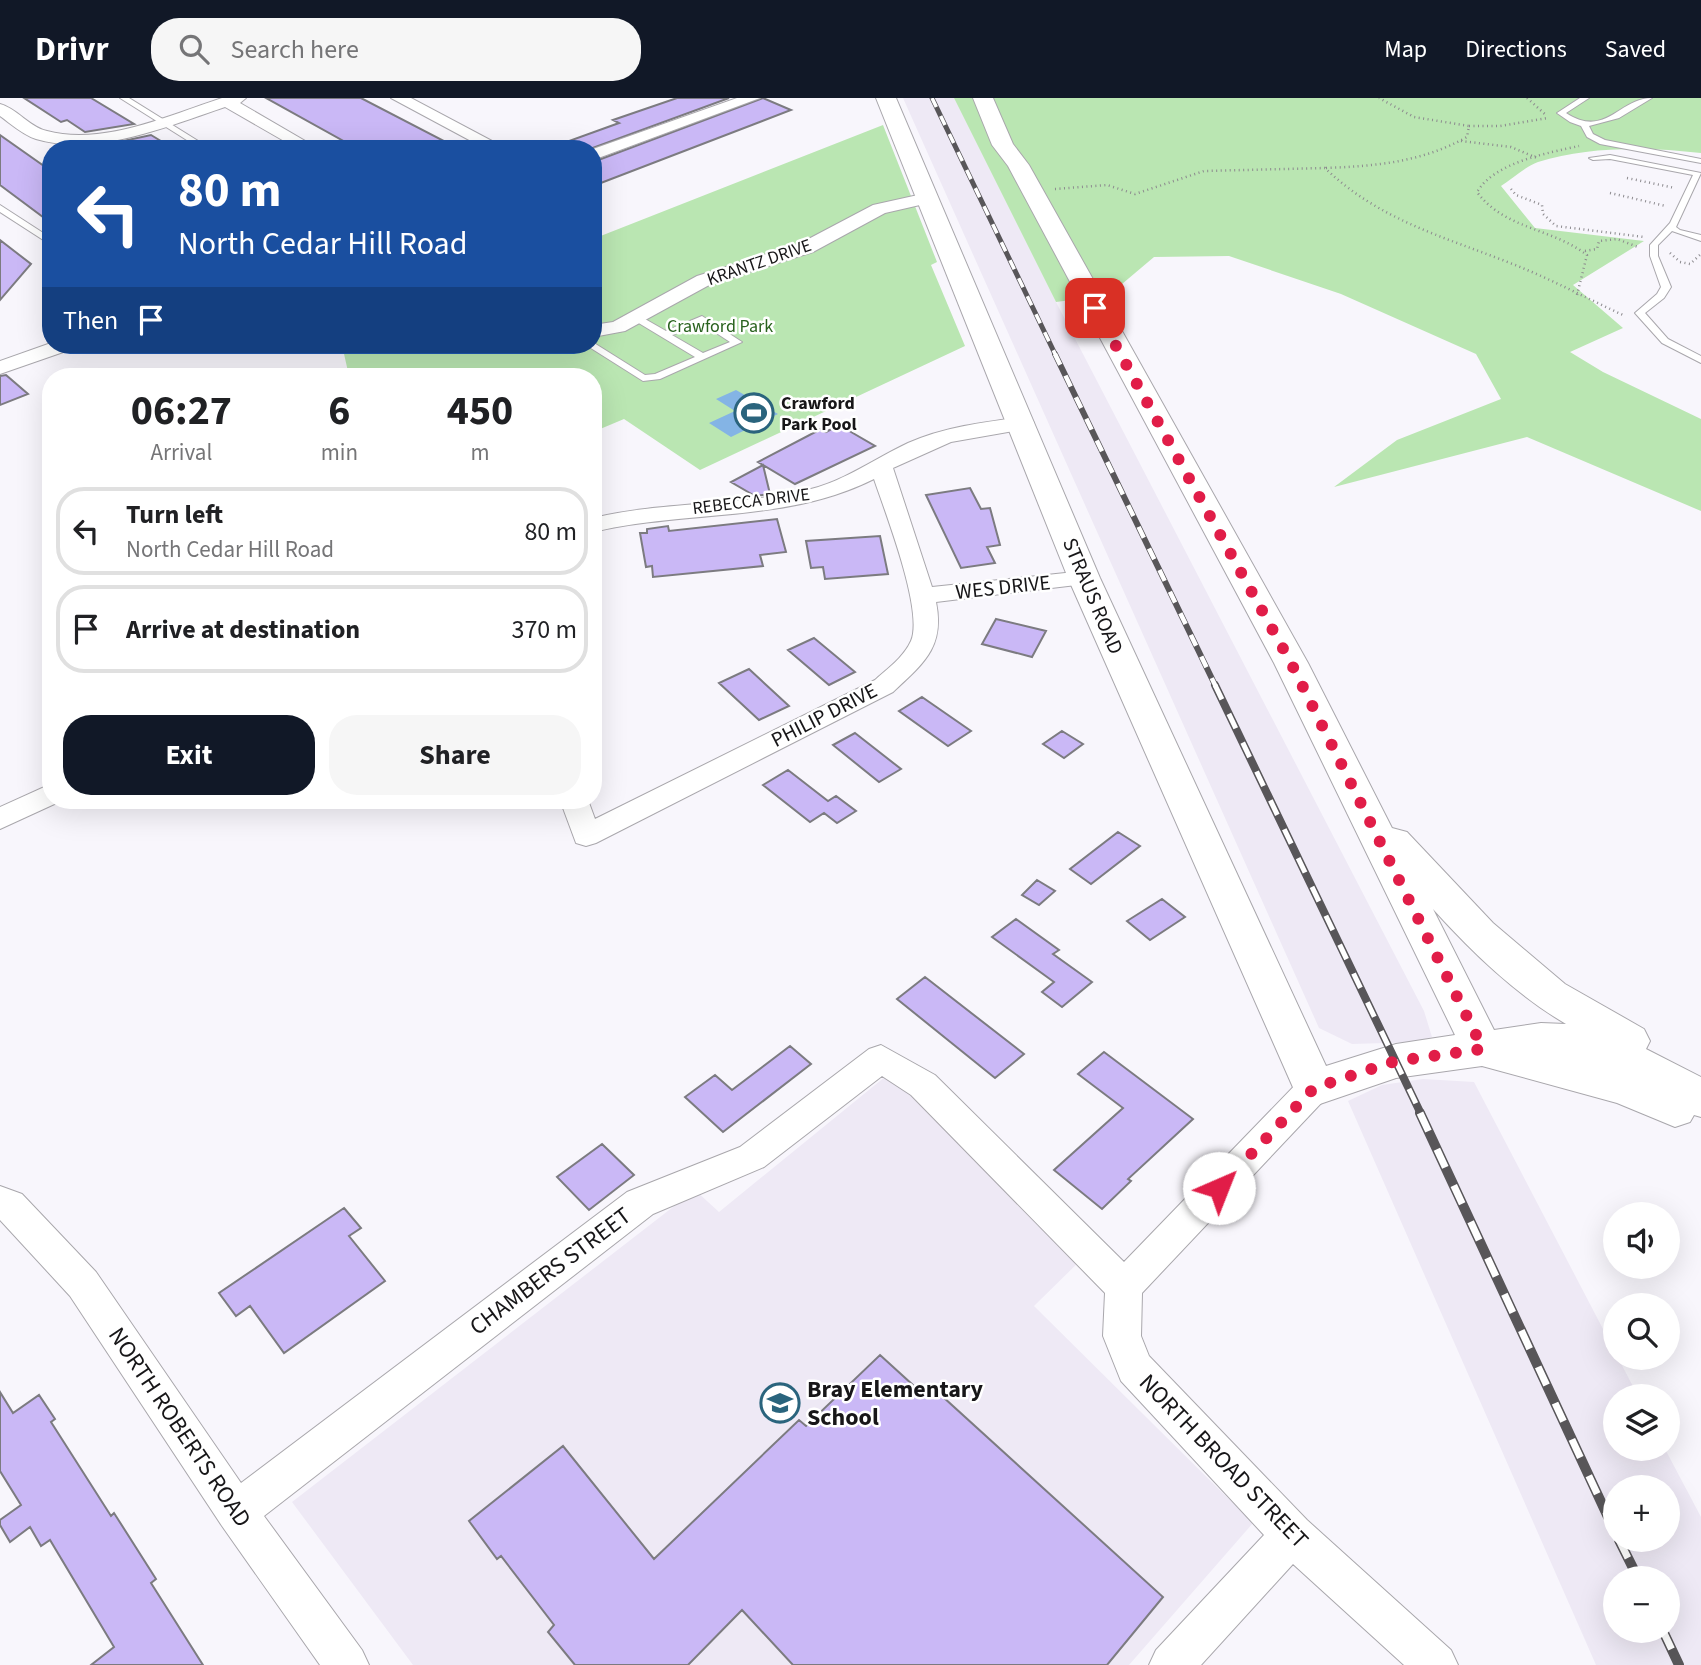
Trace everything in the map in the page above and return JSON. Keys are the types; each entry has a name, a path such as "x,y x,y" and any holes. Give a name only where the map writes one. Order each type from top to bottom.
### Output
{"street":[{"path":"399,98 481,140"},
{"path":"602,152 752,98"},
{"name":"STRAUS ROAD","path":"886,98 1023,423 1084,578 1314,1088"},
{"path":"983,98 1003,145 1018,165 1291,663 1483,1049 1626,1088 1701,1120"},
{"path":"91,140 233,100 297,140"},
{"path":"0,109 38,134 60,140"},
{"name":"KRANTZ DRIVE","path":"602,330 609,330 704,280 806,248 879,209 927,198"},
{"path":"0,368 42,353"},
{"name":"REBECCA DRIVE","path":"602,523 626,516 811,496 854,482 920,446 958,433 1023,423"},
{"name":"PHILIP DRIVE","path":"577,809 586,836 884,686 912,660 927,631 922,596 881,466"},
{"name":"WES DRIVE","path":"922,596 1084,578"},
{"path":"0,819 42,798"},
{"path":"1360,803 1479,934 1550,995 1701,1083"},
{"path":"1124,1287 1314,1088 1396,1061 1541,1040 1584,1042 1659,1073 1701,1099"},
{"name":"CHAMBERS STREET","path":"236,1512 640,1202 751,1157 881,1058 923,1085 1124,1287"},
{"name":"NORTH ROBERTS ROAD","path":"0,1201 9,1205 83,1284 236,1512 346,1665"},
{"name":"NORTH BROAD STREET","path":"1124,1287 1122,1336 1135,1368 1292,1535 1436,1665"},
{"path":"1171,1665 1292,1535"}],"lane":[{"path":"124,98 192,140"},
{"path":"1585,98 1561,113 1569,120 1584,124 1602,124 1648,98"},
{"path":"1584,124 1590,135 1603,142 1701,161"},
{"path":"1593,158 1611,157 1700,173 1671,226 1654,245 1654,256 1666,287 1661,296 1640,313 1665,341 1701,360"},
{"path":"0,208 42,236"},
{"path":"1671,226 1677,232 1701,238"},
{"path":"635,317 703,357"},
{"path":"602,352 642,379 657,377 737,342 702,319 665,335"}],"path":[{"path":"1379,98 1414,117 1469,126 1500,126 1551,117 1542,114 1527,98"},
{"path":"1052,189 1107,185 1135,194 1204,171 1325,168 1418,161 1467,137 1469,126"},
{"path":"1461,141 1511,147 1537,158"},
{"path":"1577,295 1577,286 1589,265 1587,255 1566,240 1499,215 1488,207 1477,192 1484,180 1537,158 1603,142"},
{"path":"1325,168 1351,193 1395,218 1513,264 1628,316"},
{"path":"1628,178 1690,191"},
{"path":"1511,189 1516,195 1542,205 1543,214 1556,226 1659,237"},
{"path":"1610,193 1681,209"}],"shaded area":[{"path":"903,98 954,98 1056,302 1424,1011 1432,1037 1418,1042 1352,1044 1319,1028"},
{"name":"Bray Elementary School","path":"891,1072 1087,1254 1034,1306 1253,1523 1129,1665 413,1665 292,1502 695,1190 719,1212"},
{"path":"1423,1079 1474,1082 1603,1329 1603,1370 1624,1370 1632,1384 1603,1384 1603,1461 1671,1461 1679,1475 1603,1475 1603,1552 1680,1552 1680,1477 1701,1517 1701,1665 1596,1665 1348,1101 1382,1085"}],"green space":[{"path":"954,98 1701,98 1701,153 1640,149 1578,153 1538,162 1501,186 1535,228 1644,241 1573,285 1623,328 1570,352 1603,372 1701,419 1701,511 1527,437 1334,487 1397,440 1501,399 1476,354 1341,294 1229,256 1154,257 1109,295 1056,302"},
{"name":"Crawford Park","path":"883,125 937,262 931,265 965,346 700,470 624,419 602,428 602,368 347,368 344,354 602,354 602,235"}],"water":[{"name":"Crawford Park Pool","path":"736,390 778,414 731,437 709,423 735,411 716,399"}],"building":[{"path":"24,98 91,98 134,124 85,132 67,120 61,122"},
{"path":"266,98 361,98 442,140 342,140"},
{"path":"677,98 729,98 602,145 602,140 572,140 619,123 613,120"},
{"path":"763,98 791,110 602,183 602,159"},
{"path":"0,135 42,165 42,216 0,185"},
{"path":"151,135 159,140 128,140"},
{"path":"0,240 31,264 0,300"},
{"path":"6,375 28,394 0,405 0,376"},
{"path":"839,425 875,446 795,484 758,462 821,429 826,432"},
{"path":"763,465 770,494 755,496 731,482"},
{"path":"970,488 981,509 990,508 1000,545 987,547 995,563 961,568 926,495"},
{"path":"777,519 786,552 760,555 763,566 653,577 652,566 646,567 640,533 647,533 647,529 668,526 669,531"},
{"path":"880,536 888,574 825,579 823,567 811,568 806,541"},
{"path":"996,619 1046,631 1032,657 982,644"},
{"path":"814,638 855,672 829,685 788,650"},
{"path":"749,669 789,706 759,720 719,683"},
{"path":"922,697 971,731 948,746 899,711"},
{"path":"1062,731 1083,744 1064,758 1043,744"},
{"path":"855,733 901,769 879,782 833,745"},
{"path":"788,770 828,801 836,796 856,811 837,823 824,813 810,822 763,785"},
{"path":"1118,832 1140,846 1091,884 1070,869"},
{"path":"1037,880 1055,891 1039,905 1022,895"},
{"path":"1162,899 1185,917 1150,940 1127,921"},
{"path":"1016,919 1059,950 1053,954 1092,982 1062,1007 1042,992 1054,982 992,937"},
{"path":"925,977 1024,1054 995,1078 897,999"},
{"path":"790,1046 811,1064 723,1132 685,1097 715,1075 732,1090"},
{"path":"1104,1052 1193,1119 1128,1179 1131,1181 1102,1209 1054,1170 1123,1108 1078,1074"},
{"path":"602,1144 634,1175 589,1210 557,1177"},
{"path":"344,1208 361,1228 349,1236 385,1281 284,1353 250,1306 236,1316 219,1293"},
{"path":"880,1355 924,1395 932,1387 1163,1597 1107,1665 793,1665 742,1610 688,1665 575,1665 548,1632 554,1625 501,1556 497,1559 469,1521 563,1446 654,1559 799,1420 806,1426"},
{"path":"0,1392 13,1413 39,1395 55,1419 51,1422 111,1516 114,1513 156,1579 151,1583 203,1665 91,1665 114,1647 50,1540 41,1546 30,1527 10,1542 0,1525 0,1520 21,1505 0,1471"}],"railway":[{"path":"932,98 1056,356"},
{"path":"1055,354 1216,687"},
{"path":"1215,685 1421,1114"},
{"path":"1420,1113 1603,1506"},
{"path":"1625,1552 1632,1566"},
{"path":"1669,1643 1679,1665"}],"place":[{"name":"Crawford Park Pool","path":"754,413"},
{"name":"Bray Elementary School","path":"780,1403"}],"route":[{"path":"1095,308 1291,663 1483,1049 1396,1061 1314,1088 1219,1188"}]}
